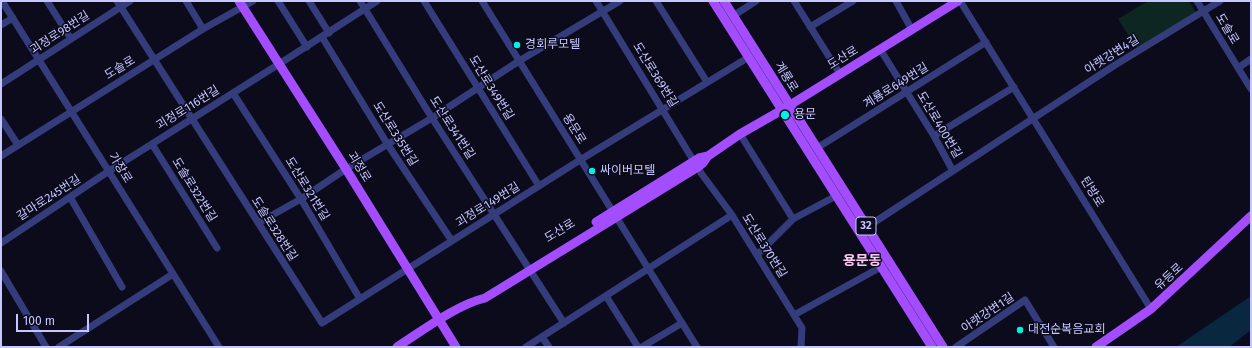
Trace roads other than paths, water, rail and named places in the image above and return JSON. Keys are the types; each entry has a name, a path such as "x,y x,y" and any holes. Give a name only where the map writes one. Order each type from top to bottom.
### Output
{"main road":[{"name":"계룡로","path":"713,1 749,57 817,148 943,347"},
{"name":"계룡로","path":"724,1 836,196 932,347"},
{"name":"도산로","path":"397,347 474,301 485,298 528,268 696,164 703,163 708,156 740,134 959,1"},
{"name":"괴정로","path":"241,4 456,347"},
{"name":"유등로","path":"1096,347 1152,309 1251,216"}],"street":[{"path":"46,1 71,39"},
{"name":"괴정로98번길","path":"1,84 71,39 119,4 130,1"},
{"path":"186,1 203,29"},
{"name":"도솔로","path":"1,156 241,4 253,1"},
{"path":"278,1 306,46"},
{"path":"309,1 329,32"},
{"name":"도산로341번길","path":"360,1 432,118 528,268"},
{"name":"괴정로116번길","path":"109,171 377,1"},
{"name":"도산로349번길","path":"424,1 539,186"},
{"name":"용문로","path":"482,1 697,347"},
{"name":"도산로369번길","path":"596,1 696,164"},
{"path":"258,223 301,199 432,118 519,61 620,1"},
{"path":"656,1 708,82"},
{"path":"733,16 756,1"},
{"path":"794,1 840,74"},
{"path":"810,27 853,1"},
{"path":"896,1 912,30"},
{"name":"탄방로","path":"959,1 1152,309"},
{"name":"도솔로","path":"1197,1 1251,89"},
{"name":"아랫강변4길","path":"1034,119 1116,65 1220,1"},
{"name":"가장로","path":"4,2 219,347"},
{"name":"도솔로328번길","path":"119,4 322,323 408,269"},
{"path":"1,25 13,18"},
{"name":"도산로335번길","path":"322,37 388,145 452,241"},
{"name":"계룡로649번길","path":"817,148 986,42"},
{"name":"도산로400번길","path":"880,49 934,136 953,171"},
{"name":"괴정로149번길","path":"408,269 580,160 749,57"},
{"path":"1238,68 1251,59"},
{"path":"934,136 1014,87"},
{"name":"도산로321번길","path":"233,93 301,199 360,299"},
{"path":"1,119 18,145"},
{"path":"867,227 1034,119"},
{"path":"740,134 793,219"},
{"name":"도솔로322번길","path":"152,144 217,248"},
{"name":"도산로370번길","path":"696,164 732,215 802,328 801,347"},
{"name":"갈마로245번길","path":"1,243 109,171"},
{"path":"757,256 793,219 836,196"},
{"path":"70,197 122,286"},
{"path":"526,347 732,215"},
{"path":"794,315 881,267"},
{"path":"528,268 564,323"},
{"path":"1,271 45,344"},
{"path":"59,347 173,274"},
{"path":"606,296 638,347"},
{"name":"아랫강변1길","path":"956,347 1025,300 1054,347"},
{"path":"642,347 682,323"},
{"path":"542,337 549,347"}],"water":[{"path":"1251,296 1251,330 1229,347 1176,347"}],"place":[{"name":"경회루모텔","path":"517,45"},
{"name":"용문","path":"785,115"},
{"name":"싸이버모텔","path":"592,171"},
{"name":"대전순복음교회","path":"1020,330"}],"district":[{"name":"용문동","path":"862,261"}]}
